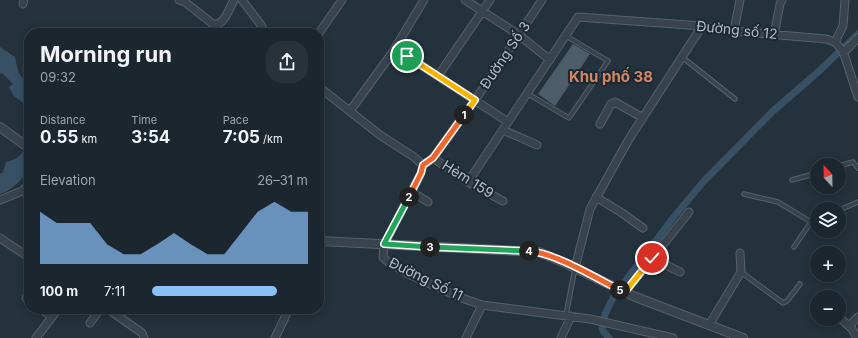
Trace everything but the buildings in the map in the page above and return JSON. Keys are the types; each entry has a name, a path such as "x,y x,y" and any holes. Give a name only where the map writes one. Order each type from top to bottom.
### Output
{"street":[{"path":"179,0 185,2 216,25 223,19 234,0"},
{"path":"242,0 262,28"},
{"path":"322,28 342,0"},
{"path":"350,111 392,53 424,0"},
{"path":"465,0 519,35 550,60"},
{"path":"438,76 490,0"},
{"name":"Đường Số 3","path":"423,165 433,158 475,100 542,0"},
{"path":"734,31 740,0"},
{"path":"774,34 782,0"},
{"path":"845,0 843,26 835,42 843,52 858,97"},
{"name":"Đường số 12","path":"566,36 578,17 702,26 734,31 826,39 835,42"},
{"path":"575,268 590,209 596,197 629,139 702,26"},
{"path":"468,182 566,36"},
{"path":"843,52 858,38"},
{"path":"407,56 508,122"},
{"path":"324,91 380,135 414,157 423,165"},
{"path":"600,124 611,104 615,102 643,118"},
{"path":"0,127 24,145"},
{"path":"503,130 537,145"},
{"name":"Hẻm 159","path":"433,158 468,182 503,201"},
{"name":"Đường Số 11","path":"423,165 412,192 384,244 383,257 387,262 408,274 459,297 482,304 594,320 673,338"},
{"path":"0,200 24,189"},
{"path":"412,192 428,202"},
{"path":"596,197 643,228"},
{"path":"625,292 689,212"},
{"path":"0,238 24,254"},
{"path":"324,243 384,244 539,252 625,292 743,338"},
{"path":"709,325 741,272 740,253"},
{"path":"652,258 680,272"},
{"path":"466,338 482,304"},
{"path":"48,314 52,317"},
{"path":"36,338 54,314"},
{"path":"90,323 96,314"},
{"path":"115,314 142,333 144,338"},
{"path":"275,338 287,314"},
{"path":"561,338 568,316"},
{"path":"849,326 858,317"},
{"path":"846,323 858,338"}],"lane":[{"path":"527,93 569,118 608,62 566,36"},
{"path":"682,57 735,99"},
{"path":"846,164 853,162 858,168"},
{"path":"792,180 810,175"},
{"path":"744,194 778,202 810,221"},
{"path":"846,207 858,202"},
{"path":"794,247 810,223"},
{"path":"568,316 575,268"},
{"path":"741,272 783,303 787,301 800,284"}],"water":[{"path":"0,47 15,57 20,74 24,79 24,103 14,96 9,87 13,84 2,73 0,74"},
{"path":"24,148 24,176 13,187 0,194 0,174 3,172 6,162 15,159"}],"waterway":[{"path":"609,338 602,328 605,314 614,296 673,218 704,181 773,111 818,72 858,34"}],"district":[{"name":"Khu phố 38","path":"611,77"}],"route":[{"path":"407,56 475,100 433,158 423,165 421,173 384,244 539,252 625,292 652,258"}]}
